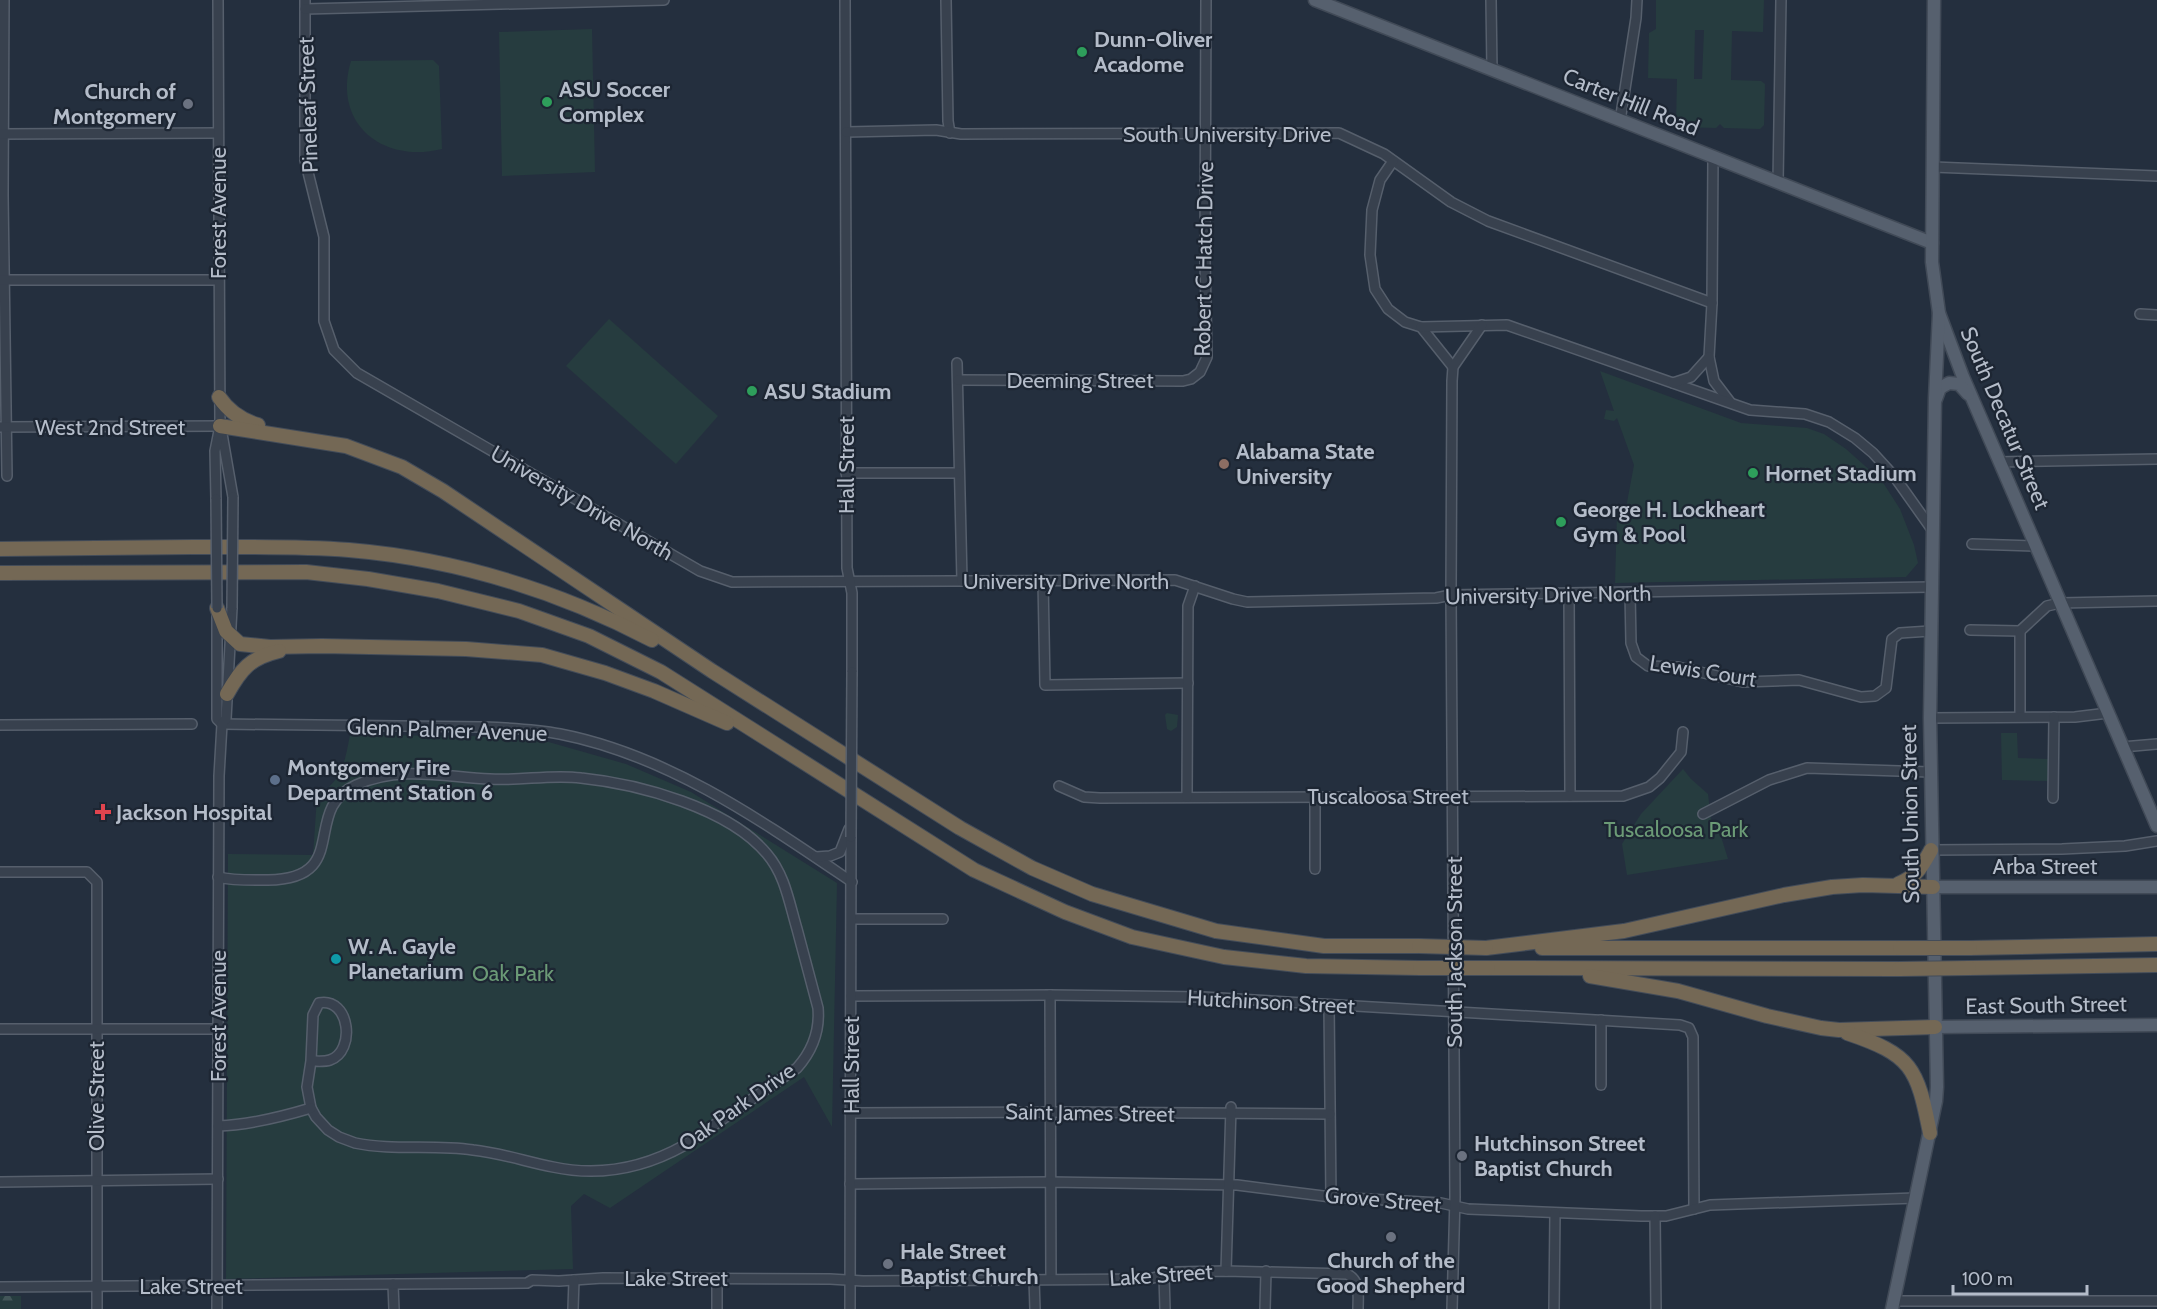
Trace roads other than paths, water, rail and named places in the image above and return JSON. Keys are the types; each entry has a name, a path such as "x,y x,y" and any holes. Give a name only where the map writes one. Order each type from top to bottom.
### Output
{"highway":[{"path":"219,397 233,413 246,421 288,436"},
{"path":"220,426 346,446 402,467 443,491 712,671 960,828 1032,868 1092,894 1216,931 1324,946 1970,948 2156,944"},
{"path":"0,549 283,546 350,550 410,558 477,572 543,591 618,623 712,671"},
{"path":"0,573 306,572 368,579 438,591 519,611 589,636 661,672 790,756 974,870 1065,912 1132,937 1224,957 1306,966 1420,968 1899,969 2156,965"},
{"path":"217,608 226,631 231,637 240,644 250,646 466,650 542,655 605,673 654,691 719,719 790,756"},
{"path":"227,694 246,665 272,652 295,647"},
{"path":"1893,886 1910,879 1919,871 1931,850"},
{"path":"1486,948 1624,931 1808,891 1853,886 1932,887"},
{"path":"1537,969 1678,991 1767,1016 1839,1030 1881,1044 1904,1061 1912,1072 1919,1086 1930,1133"},
{"path":"1839,1030 1935,1027"}],"main road":[{"name":"Carter Hill Road","path":"1315,0 1932,243"},
{"name":"South Decatur Street","path":"1934,0 1932,243 1939,313 1999,462 2157,826"},
{"name":"South Union Street","path":"1893,1305 1930,1133 1937,1087 1931,850 1930,631 1939,313"},
{"path":"1935,402 1940,388 1949,383 1959,384 1973,399"},
{"name":"Arba Street","path":"1932,887 2157,886"},
{"name":"East South Street","path":"1935,1027 2157,1025"}],"street":[{"path":"4,0 1,134 3,427 7,476"},
{"name":"Forest Avenue","path":"218,0 220,426 215,451 217,719 222,724"},
{"path":"305,5 664,0"},
{"name":"Hall Street","path":"845,0 847,568 852,593 850,1309"},
{"path":"946,0 950,133"},
{"name":"Robert C Hatch Drive","path":"1200,372 1207,357 1206,0"},
{"path":"1491,0 1492,70"},
{"path":"1620,121 1636,18 1636,0"},
{"path":"1778,182 1781,0"},
{"name":"Pineleaf Street","path":"305,5 305,160 324,237 324,321 334,350"},
{"name":"South University Drive","path":"846,132 936,130 961,134 1339,133 1376,149 1451,202 1488,221 1712,303"},
{"path":"1,134 218,133"},
{"path":"1713,158 1712,303 1709,357 1714,381 1732,404"},
{"path":"1393,161 1380,180 1371,210 1370,255 1372,280 1377,294 1388,309 1405,322 1421,327 1507,325 1732,404 1761,412 1805,414 1837,426 1866,446 1894,476 1934,532"},
{"path":"1933,167 2157,176"},
{"path":"2,280 218,280"},
{"path":"2140,314 2157,315"},
{"path":"1421,327 1453,368 1482,325"},
{"name":"University Drive North","path":"334,350 357,373 700,571 732,582 1175,580 1247,602 1931,586"},
{"path":"1672,383 1691,377 1709,357"},
{"path":"957,363 962,581"},
{"name":"South Jackson Street","path":"1452,1309 1455,1011 1451,596 1453,368"},
{"name":"Deeming Street","path":"958,381 1183,381 1191,379 1200,372"},
{"name":"Forest Avenue","path":"217,1309 219,776 222,724 226,719 231,637 233,498 220,426"},
{"name":"West 2nd Street","path":"3,427 220,426"},
{"path":"1999,462 2157,459"},
{"path":"846,473 959,473"},
{"path":"1972,544 2036,546"},
{"path":"1043,580 1045,685 1188,683"},
{"path":"1187,797 1188,606 1195,586"},
{"name":"Lewis Court","path":"1630,592 1631,643 1639,661 1648,666 1678,667 1743,682 1799,680 1861,697 1875,696 1886,688 1889,681 1889,649 1892,639 1900,633 1930,631"},
{"path":"1569,594 1570,796"},
{"path":"1970,630 2020,631 2047,606 2060,603 2157,601"},
{"path":"2020,631 2020,716"},
{"path":"1930,718 2094,716 2108,713"},
{"path":"2053,798 2054,717"},
{"path":"0,724 192,724"},
{"name":"Glenn Palmer Avenue","path":"222,724 483,727 525,729 560,734 614,748 660,766 702,787 852,882"},
{"name":"Tuscaloosa Street","path":"1059,786 1084,796 1623,796 1648,787 1660,778 1681,752 1683,732"},
{"path":"2122,747 2157,744"},
{"path":"1703,814 1769,780 1807,768 1930,772"},
{"name":"Oak Park Drive","path":"218,877 231,880 286,880 305,873 319,857 329,813 339,796 350,788 373,779 416,772 502,780 581,778 665,795 697,806 752,839 768,855 783,880 818,1008 819,1019 814,1045 797,1068 666,1156 628,1168 586,1171 555,1168 472,1149 362,1145 339,1137 328,1130 311,1108"},
{"path":"1315,797 1315,869"},
{"name":"Hall Street","path":"814,857 830,856 840,852 852,821"},
{"path":"1931,850 2104,847 2157,841"},
{"name":"Olive Street","path":"0,872 87,872 97,882 97,1309"},
{"path":"852,919 943,919"},
{"path":"1050,995 1051,1279"},
{"name":"Hutchinson Street","path":"851,996 1050,995 1203,998 1680,1025 1689,1028 1693,1036 1694,1209"},
{"path":"218,1126 278,1118 311,1108 307,1087 311,1061 313,1015 319,1003 330,1003 341,1011 345,1021 344,1047 329,1061 311,1061"},
{"path":"1329,1005 1331,1197"},
{"path":"1601,1020 1601,1085"},
{"path":"0,1029 218,1029"},
{"path":"1226,1271 1231,1111"},
{"name":"Saint James Street","path":"850,1113 1231,1111 1330,1114"},
{"path":"0,1182 218,1179"},
{"name":"Grove Street","path":"850,1184 1050,1182 1229,1185 1331,1197 1441,1203 1468,1209 1655,1216 1710,1205 1916,1198"},
{"path":"1554,1309 1555,1213"},
{"path":"1655,1216 1656,1309"},
{"path":"1266,1271 1266,1309"},
{"name":"Lake Street","path":"0,1287 527,1283 532,1280 603,1278 849,1281 1034,1280 1149,1278 1176,1272 1266,1271 1334,1273 1351,1276 1358,1285 1358,1309"},
{"path":"1164,1275 1165,1309"},
{"path":"717,1279 717,1309"},
{"path":"573,1280 573,1309"},
{"path":"1034,1280 1035,1309"},
{"path":"393,1284 394,1309"},
{"path":"1893,1305 2024,1306 2157,1301"}],"place":[{"name":"Dunn-Oliver Acadome","path":"1082,52"},
{"name":"ASU Soccer Complex","path":"547,102"},
{"name":"Church of Montgomery","path":"188,104"},
{"name":"ASU Stadium","path":"752,391"},
{"name":"Alabama State University","path":"1224,464"},
{"name":"Hornet Stadium","path":"1753,473"},
{"name":"George H. Lockheart Gym & Pool","path":"1561,522"},
{"name":"Montgomery Fire Department Station 6","path":"275,780"},
{"name":"Jackson Hospital","path":"103,812"},
{"name":"W. A. Gayle Planetarium","path":"336,959"},
{"name":"Hutchinson Street Baptist Church","path":"1462,1156"},
{"name":"Church of the Good Shepherd","path":"1391,1237"},
{"name":"Hale Street Baptist Church","path":"888,1264"}],"park label":[{"name":"Tuscaloosa Park","path":"1676,829"},
{"name":"Oak Park","path":"513,973"}]}
